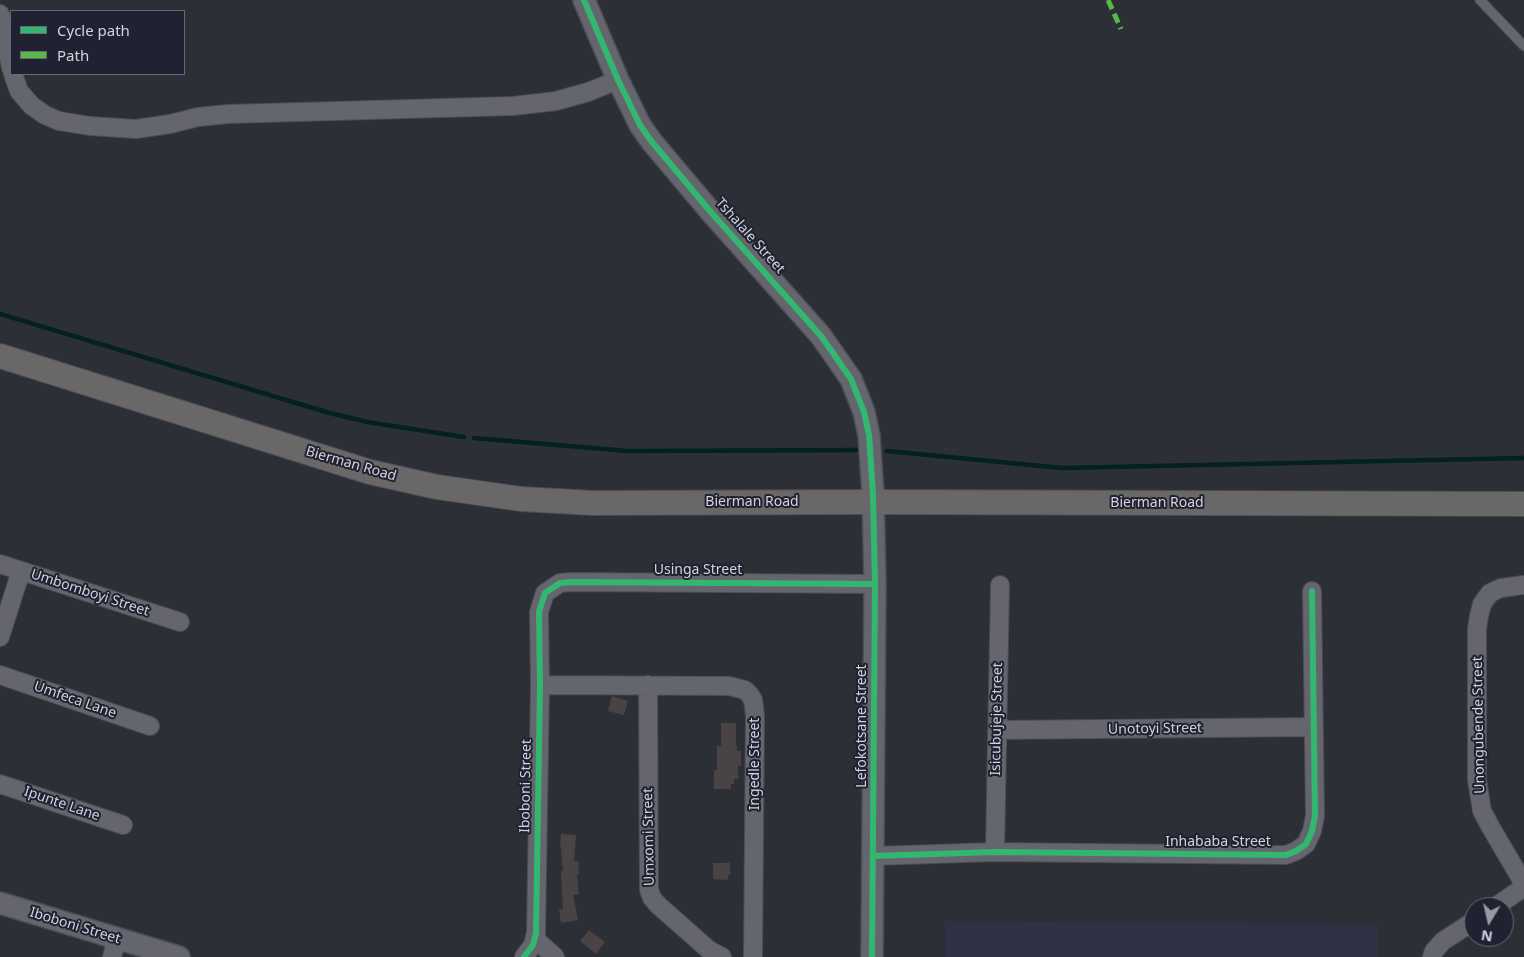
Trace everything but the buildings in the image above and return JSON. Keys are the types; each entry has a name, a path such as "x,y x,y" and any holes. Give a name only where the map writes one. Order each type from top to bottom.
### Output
{"main road":[{"name":"Bierman Road","path":"0,350 371,465 438,479 522,491 579,495 1524,504"},
{"name":"Bierman Road","path":"0,356 370,472 445,488 521,500 593,503 873,498 1524,495"}],"street":[{"name":"Tshalale Street","path":"584,0 618,80 640,124 652,142 710,211 821,336 852,379 870,435 873,498"},
{"path":"0,14 10,63"},
{"path":"12,75 19,91 32,106 45,115 59,121 90,126 136,129 170,124 198,117 228,114 503,106 539,103 556,101 588,92 618,80"},
{"name":"Lefokotsane Street","path":"872,957 873,498"},
{"name":"Umbomboyi Street","path":"0,564 180,622"},
{"path":"0,637 21,571"},
{"name":"Usinga Street","path":"539,612 545,593 552,586 560,583 874,584"},
{"name":"Isicubujeje Street","path":"995,852 1000,586"},
{"name":"Unongubende Street","path":"1524,586 1501,588 1490,593 1482,604 1477,629 1477,780 1479,797 1482,810 1490,826 1524,886"},
{"name":"Inhababa Street","path":"873,856 995,852 1286,855 1296,851 1306,844 1312,831 1315,816 1312,591"},
{"name":"Iboboni Street","path":"535,940 540,686 539,612"},
{"name":"Umfeca Lane","path":"0,674 150,726"},
{"name":"Umxomi Street","path":"648,685 649,890 652,898 658,905 709,950 722,957"},
{"name":"Ingedle Street","path":"540,686 729,686 745,690 753,700 755,715 753,957"},
{"name":"Unotoyi Street","path":"997,730 1314,727"},
{"name":"Ipunte Lane","path":"0,784 123,825"},
{"path":"1509,897 1524,886"},
{"name":"Iboboni Street","path":"0,903 114,948 180,957"},
{"path":"1432,957 1434,951 1443,941 1464,927"},
{"path":"524,957 535,940 554,957"}],"lane":[{"path":"1480,0 1524,46"}],"shaded area":[{"path":"945,921 1378,925 1378,957 945,957"}],"waterway":[{"path":"0,314 326,412 367,422 464,437"},
{"path":"474,438 628,451 859,450"},
{"path":"887,451 1062,468 1524,458"}],"marked path":[{"path":"1108,0 1121,29"}],"cycle path":[{"path":"584,0 618,80 640,125 710,211 821,336 851,379 864,412 869,435 873,494 875,584 872,957"},
{"path":"524,957 533,945 536,933 540,685 539,612 545,593 560,583 572,582 875,584"},
{"path":"873,856 995,852 1286,855 1296,851 1306,844 1312,831 1315,816 1312,591"}]}
